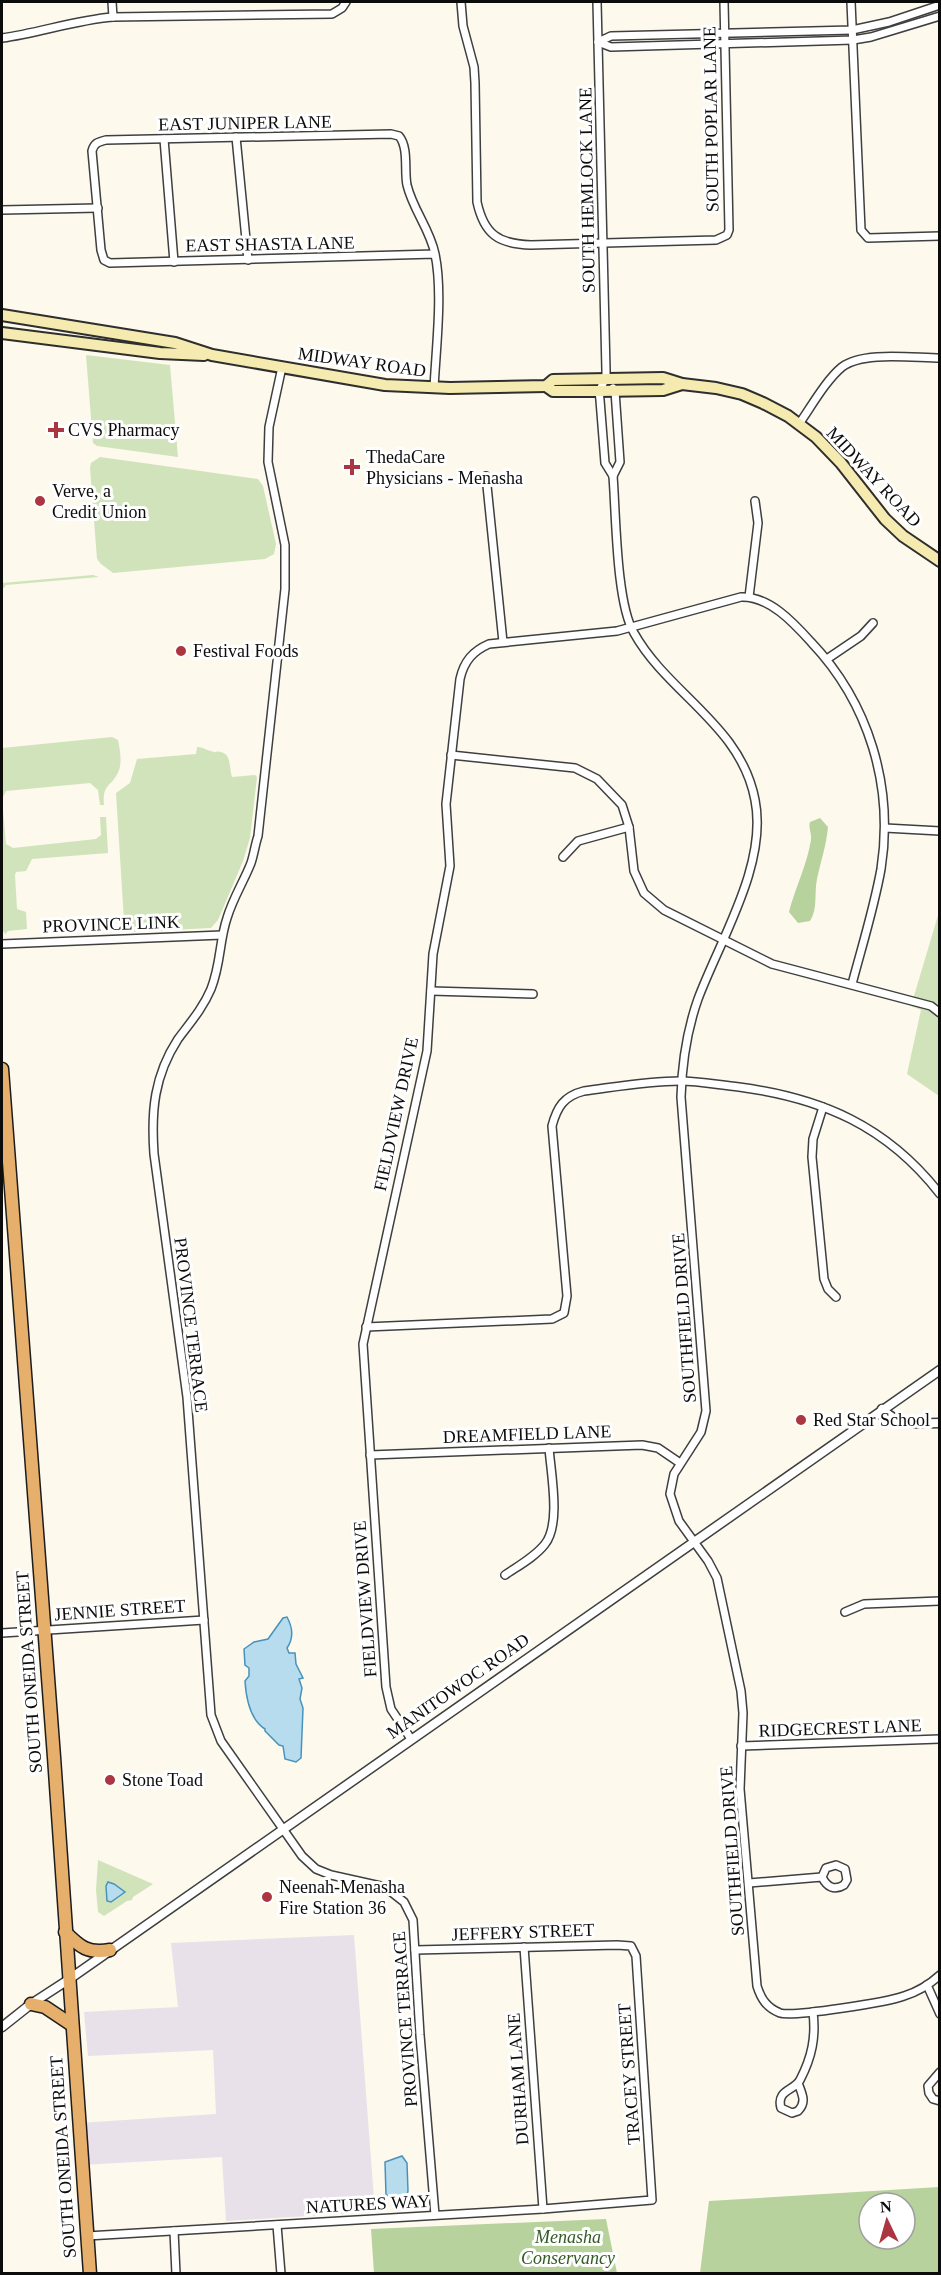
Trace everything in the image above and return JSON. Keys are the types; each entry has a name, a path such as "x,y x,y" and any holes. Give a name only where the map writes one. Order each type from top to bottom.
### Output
{"highway":[{"name":"SOUTH ONEIDA STREET","path":"2,1069 90,2274"},
{"path":"65,1932 80,1947 110,1950"},
{"path":"31,2004 45,2007 72,2025"}],"main road":[{"name":"MIDWAY ROAD","path":"2,315 180,344 212,355"},
{"name":"MIDWAY ROAD","path":"2,333 160,353 212,355 369,383 434,388 546,386 553,380 663,378 682,384 742,394 788,416 799,424 828,449 885,519 903,536 939,561"},
{"name":"MIDWAY ROAD","path":"546,386 553,392 663,390 682,384"}],"street":[{"path":"112,2 113,16"},
{"path":"462,2 463,26 474,67 477,202 485,227 494,236 516,245 604,242"},
{"name":"SOUTH HEMLOCK LANE","path":"597,2 606,378"},
{"name":"SOUTH POPLAR LANE","path":"604,242 716,240 727,235 729,230 724,2"},
{"path":"851,2 860,213 863,234 868,238 939,236"},
{"path":"2,38 83,20 113,16 332,14 344,5"},
{"path":"598,42 611,36 852,30 889,22 939,6"},
{"path":"598,42 611,47 853,40 871,37 939,16"},
{"name":"EAST JUNIPER LANE","path":"98,208 92,160 93,146 106,140 391,134 399,136 403,143 408,187 435,254"},
{"path":"236,137 248,260"},
{"path":"164,139 174,262"},
{"path":"2,210 98,208"},
{"name":"EAST SHASTA LANE","path":"98,208 100,250 106,262 435,254"},
{"path":"434,388 438,281 435,254"},
{"path":"799,424 835,374 852,362 876,358 939,358"},
{"name":"PROVINCE TERRACE","path":"282,367 269,427 268,450 272,485 285,545 286,573 271,735 256,842 251,862 230,909 222,935 220,962 211,987 200,1010 163,1066 156,1089 152,1113 158,1187 187,1397 211,1714 217,1732 302,1856 323,1872 377,1883 395,1893 404,1902 413,1920 435,2215"},
{"path":"599,391 606,378 615,391"},
{"name":"SOUTHFIELD DRIVE","path":"599,391 604,463 613,476 621,578 631,628 650,655 731,744 746,771 753,792 758,829 754,856 692,1018 684,1055 682,1081 706,1411 701,1432 680,1463 671,1483 670,1494 675,1514 717,1578 741,1691 743,1713 740,1789 757,1986 765,2004 782,2013 813,2012 901,1997 927,1986 939,1975"},
{"name":"SOUTHFIELD DRIVE","path":"613,476 620,462 615,391"},
{"path":"486,476 502,642"},
{"path":"755,501 758,523 749,597 768,604 781,614 827,659 856,703 870,737 881,780 885,828 879,880 852,984"},
{"name":"FIELDVIEW DRIVE","path":"411,1739 391,1708 386,1687 363,1355 366,1327 427,1051 435,937 450,867 446,812 462,670 472,654 480,648 502,642 605,633 631,628 730,599 749,597"},
{"path":"827,659 861,636 873,623"},
{"path":"451,755 583,771 597,779 622,805 629,827 632,865 644,893 664,910 772,964 931,1006 939,1013"},
{"path":"563,857 578,841 629,827"},
{"path":"885,828 939,831"},
{"name":"PROVINCE LINK","path":"2,944 222,935"},
{"path":"431,991 533,994"},
{"path":"366,1327 552,1319 562,1316 566,1308 567,1296 552,1136 555,1115 559,1106 574,1093 682,1081 776,1092 823,1107 864,1126 890,1144 920,1171 939,1194"},
{"path":"823,1107 813,1139 812,1157 824,1279 828,1289 836,1297"},
{"name":"MANITOWOC ROAD","path":"2,2027 31,2004 939,1370"},
{"path":"882,1409 897,1421 939,1422"},
{"name":"DREAMFIELD LANE","path":"370,1455 651,1445 680,1463"},
{"path":"505,1575 537,1553 552,1532 549,1448"},
{"path":"845,1612 870,1604 939,1601"},
{"name":"JENNIE STREET","path":"2,1633 204,1620"},
{"name":"RIDGECREST LANE","path":"741,1746 939,1740"},
{"path":"749,1883 822,1877"},
{"name":"JEFFERY STREET","path":"415,1950 631,1946"},
{"name":"TRACEY STREET","path":"631,1946 636,1956 652,2200"},
{"name":"DURHAM LANE","path":"524,1947 543,2209"},
{"path":"927,1986 939,2014"},
{"path":"798,2083 813,2049 813,2012"},
{"path":"939,2072 928,2086 933,2099 939,2101"},
{"name":"NATURES WAY","path":"87,2236 543,2209 652,2200"},
{"path":"278,2224 281,2274"},
{"path":"174,2231 176,2274"}],"shaded area":[{"path":"354,1935 375,2212 226,2221 222,2157 82,2165 79,2123 216,2114 213,2050 88,2056 84,2012 178,2007 171,1943"}],"green space":[{"path":"86,355 170,365 178,457 97,446 93,443"},
{"path":"100,457 258,479 263,486 276,544 274,554 265,559 113,573 97,559 90,468 91,463"},
{"path":"93,575 99,577 6,585 2,590 2,583"},
{"path":"112,737 118,740 120,767 117,775 106,788 104,805 100,805 98,790 90,783 6,791 2,799 2,748"},
{"path":"197,747 225,754 229,759 232,777 255,775 257,777 250,838 243,861 218,920 211,928 131,932 124,921 116,793 130,783 137,759 196,754"},
{"path":"2,799 6,844 13,848 96,839 101,835 100,817 106,817 108,853 32,859 26,871 16,872 15,875 17,909 26,912 27,929 8,931 5,934 2,929"},
{"path":"820,818 828,827 817,879 814,911 810,921 798,923 789,912 809,849 810,822"},
{"path":"939,912 939,1096 907,1074 921,1010 911,1006"},
{"path":"98,1860 153,1884 132,1900 104,1916 98,1912 96,1890"},
{"path":"939,2187 939,2273 700,2273 709,2201 857,2192 857,2251 917,2251 917,2191 873,2191"},
{"name":"Menasha Conservancy","path":"606,2219 617,2273 374,2273 371,2229"}],"water":[{"path":"287,1617 292,1633 287,1648 289,1653 295,1653 296,1664 303,1678 299,1679 303,1708 301,1758 296,1762 285,1759 283,1746 279,1745 255,1720 248,1701 245,1681 249,1676 249,1668 245,1665 244,1649 254,1642 268,1639 283,1618"},
{"path":"108,1882 125,1892 111,1902 107,1901"},
{"path":"402,2156 407,2163 408,2191 407,2195 397,2199 386,2195 385,2162"}],"place":[{"name":"CVS Pharmacy","path":"56,430"},
{"name":"ThedaCare Physicians - Menasha","path":"352,467"},
{"name":"Verve, a Credit Union","path":"40,501"},
{"name":"Festival Foods","path":"181,651"},
{"name":"Red Star School","path":"801,1420"},
{"name":"Stone Toad","path":"110,1780"},
{"name":"Neenah-Menasha Fire Station 36","path":"267,1897"}]}
